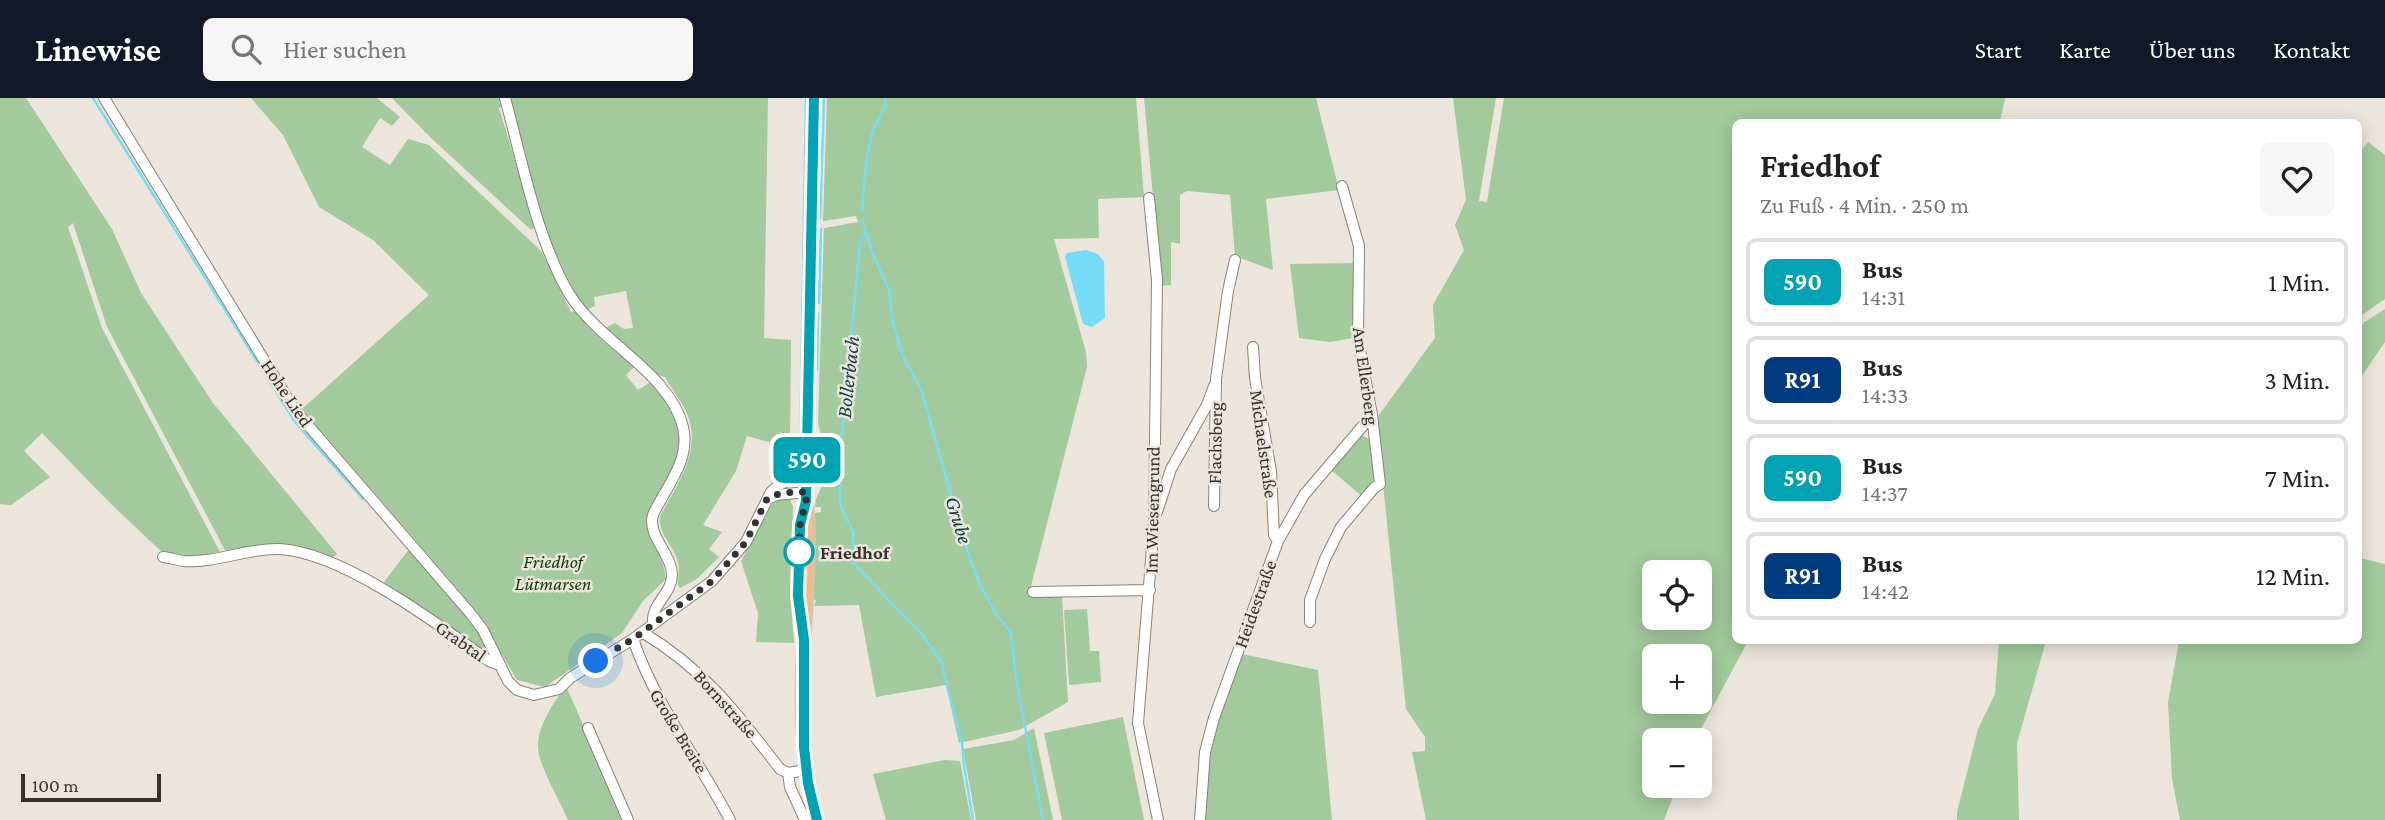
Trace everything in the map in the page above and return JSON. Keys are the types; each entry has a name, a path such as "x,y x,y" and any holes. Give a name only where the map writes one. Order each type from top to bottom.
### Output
{"main road":[{"path":"814,98 807,478 799,537 798,596 804,640 806,770 817,820"}],"street":[{"name":"Hohe Lied","path":"104,98 295,409 471,614 483,630 500,665"},
{"path":"505,98 544,238 569,294 594,326 656,380 668,394 682,422 685,444 682,461 653,514 654,531 672,573 670,587 652,613 653,622"},
{"name":"Am Ellerberg","path":"1310,622 1310,600 1325,559 1341,527 1380,484 1372,415 1358,339 1359,246 1342,186"},
{"name":"Im Wiesengrund","path":"1149,198 1157,280 1154,523 1138,723 1158,820"},
{"name":"Flachsberg","path":"1214,506 1216,379 1235,260"},
{"name":"Michaelstraße","path":"1254,347 1255,377 1270,471 1274,535 1278,541"},
{"name":"Flachsberg","path":"1154,523 1171,469 1207,405 1216,379"},
{"name":"Heidestraße","path":"1200,820 1205,752 1214,718 1278,541 1304,495 1372,415"},
{"name":"Grabtal","path":"163,557 186,561 205,560 277,549 316,556 375,586 428,618 489,662 500,665 508,681 517,690 534,695 545,694 559,689 579,672 633,639 712,581 746,542 767,499 779,485 793,478 807,478"},
{"path":"767,499 776,495 806,496"},
{"path":"1033,592 1150,590"},
{"name":"Bornstraße","path":"642,632 699,673 742,719 780,769 788,774"},
{"name":"Große Breite","path":"633,639 641,664 657,696 730,820"},
{"path":"588,728 628,820"},
{"path":"805,820 790,787 788,774 806,770"}],"green space":[{"path":"0,98 26,98 112,229 141,293 213,403 337,554 332,558 291,545 226,552 107,327 73,223 68,227 102,328 220,552 187,557 164,554 42,433 24,451 50,477 11,505 0,504"},
{"name":"Friedhof Lütmarsen","path":"251,98 377,98 400,117 392,126 380,118 362,147 390,165 408,139 429,145 542,252 571,312 578,311 635,366 626,375 638,390 651,382 675,416 679,447 668,478 649,513 648,521 666,579 643,601 622,633 545,687 517,680 475,609 302,409 429,295 373,240 319,207 283,135"},
{"path":"392,98 502,98 504,105 499,108 535,227 531,230"},
{"path":"509,98 768,98 764,338 791,340 790,448 747,436 736,471 703,525 722,532 709,549 719,557 697,579 680,588 678,562 661,529 660,516 685,470 689,457 692,432 689,419 665,377 651,373 603,329 615,323 624,329 633,328 626,291 594,297 595,306 586,310 571,286 539,207"},
{"path":"827,98 1136,98 1144,197 1098,199 1099,238 1054,239 1086,352 1087,367 1029,594 1062,595 1068,702 1019,730 959,743 946,685 876,697 859,605 814,606 815,513 821,512 821,507 815,507 821,488 818,423 824,228 858,222 856,216 823,221"},
{"path":"1144,98 1316,98 1339,190 1266,199 1273,270 1235,256 1230,195 1187,191 1180,195 1180,244 1171,242 1171,285 1161,286"},
{"path":"1453,98 1496,98 1479,201 1487,202 1504,98 2005,98 2001,119 1732,119 1732,644 1746,644 1712,708 1712,644 1642,644 1642,714 1709,714 1701,728 1642,728 1642,798 1672,798 1664,820 1426,820 1412,752 1425,751 1425,737 1406,709 1377,425 1379,415 1435,338 1433,305 1464,250 1455,225 1466,200"},
{"path":"2368,142 2385,155 2385,299 2362,315 2362,150"},
{"path":"1354,263 1353,338 1330,342 1299,338 1290,264"},
{"path":"2385,309 2385,342 2362,376 2362,324"},
{"path":"1361,435 1371,440 1374,482 1363,497 1331,470"},
{"path":"789,497 793,507 790,592 794,643 756,642 758,613 741,561 772,504 779,498"},
{"path":"410,548 466,614 492,655 486,655 384,582"},
{"path":"2362,559 2385,564 2385,820 2180,820 2172,779 2168,702 2178,644 2362,644"},
{"path":"1087,609 1090,651 1099,651 1101,682 1069,685 1064,610"},
{"path":"1999,644 2045,644 2017,743 2019,820 1957,820 1978,729 1995,694"},
{"path":"1242,654 1318,670 1332,820 1204,820 1209,753 1219,716"},
{"path":"566,686 624,818 620,820 568,820 545,771 538,746 541,728"},
{"path":"1123,717 1144,820 1062,820 1044,733"},
{"path":"1034,728 1053,820 976,820 963,749 1014,740"},
{"path":"945,760 960,761 971,820 886,820 873,774"}],"water":[{"path":"1086,250 1098,254 1104,262 1105,318 1092,327 1083,324 1065,257 1067,253"}],"waterway":[{"path":"93,98 295,422 363,499"},
{"path":"800,458 806,98"},
{"path":"820,219 824,98"},
{"name":"Grube","path":"862,213 870,144 884,108 885,98"},
{"name":"Grube","path":"863,222 873,255 889,289 893,323 902,354 922,392 965,544 980,585 1011,633 1017,685 1043,820"},
{"path":"819,303 821,229"},
{"name":"Bollerbach","path":"865,232 860,242 840,457 840,504 853,532 854,564 922,634 941,662 962,743 973,820"},
{"path":"817,369 818,313"}],"bus line":[{"name":"590","path":"814,98 806,501 800,525 798,596 804,640 804,747 808,783 817,820"}],"place":[{"name":"Friedhof","path":"799,552"}],"route":[{"path":"596,661 633,639 712,581 746,542 771,496 807,492 800,525 799,552"}]}
